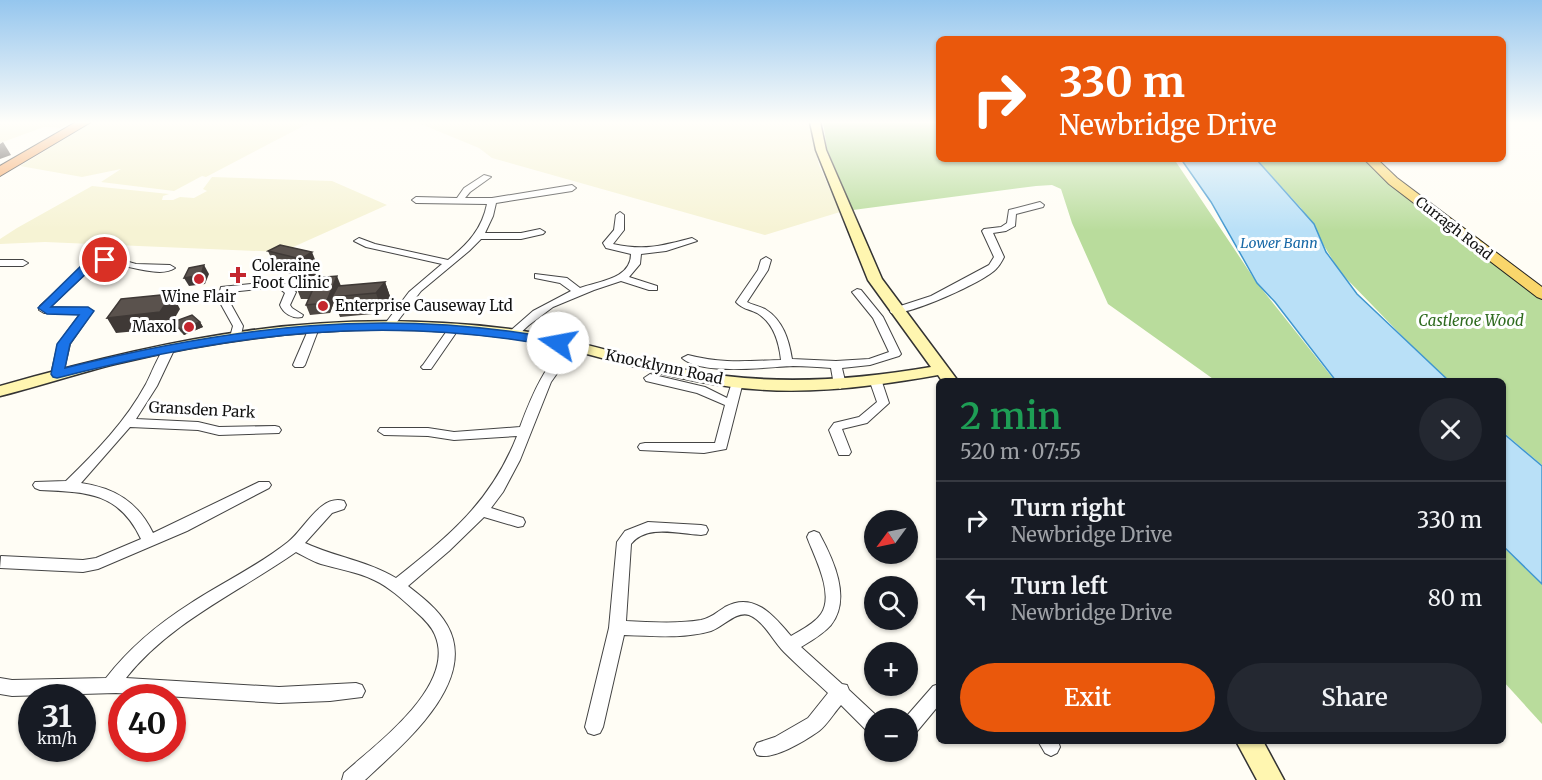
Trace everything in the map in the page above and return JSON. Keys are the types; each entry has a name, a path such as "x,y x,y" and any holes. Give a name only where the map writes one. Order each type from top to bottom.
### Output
{"highway":[{"path":"0,172 23,158"}],"main road":[{"name":"Curragh Road","path":"1373,162 1393,181 1542,294"}],"street":[{"path":"824,158 875,280 945,375"},
{"path":"459,201 467,190 487,177"},
{"path":"416,200 492,201 572,188"},
{"path":"389,325 420,286 480,236 490,217 492,201"},
{"path":"896,311 934,298 993,267 999,257 987,231 1003,229 1012,224 1012,212 1040,206"},
{"path":"620,215 619,230 608,243 609,246 636,252 692,241"},
{"path":"480,236 521,236 540,232"},
{"path":"359,241 372,247 450,263"},
{"path":"513,334 536,311 579,292 621,278 631,270 637,260 636,252"},
{"path":"57,374 64,344 88,311 44,310 45,306 89,264 111,260 136,267 170,268"},
{"path":"766,260 763,270 741,302 743,305 761,311 776,327 784,340 788,363"},
{"path":"0,263 23,264"},
{"path":"539,276 563,280 579,292"},
{"path":"621,278 653,288"},
{"path":"236,336 238,326 223,299 225,289 280,284 291,292 285,305 287,310 298,315"},
{"path":"688,358 709,364 749,366 788,363 836,366 870,362 895,354 878,317 857,292"},
{"name":"Knocklynn Road","path":"0,391 57,374 169,348 236,336 314,327 389,325 455,327 513,334 688,375 737,382 796,387 840,386 945,375"},
{"path":"299,365 314,327"},
{"path":"427,367 455,327"},
{"path":"397,585 450,542 482,511 507,473 544,384 554,369 575,347"},
{"name":"Gransden Park","path":"70,486 100,456 127,423 155,378 169,348"},
{"path":"836,366 840,386"},
{"path":"651,378 701,390 723,401 733,402"},
{"path":"645,447 662,444 713,449 721,446 737,382"},
{"path":"844,452 835,430 838,426 863,420 883,403 876,382"},
{"name":"Gransden Park","path":"127,423 198,426 219,431 275,430"},
{"path":"384,431 428,432 454,436 526,431"},
{"path":"40,485 94,489 119,498 137,515 149,541"},
{"path":"1,562 83,566 98,563 215,511 264,485"},
{"path":"111,684 120,670 177,619 252,575 296,545 327,509 339,505"},
{"path":"482,511 518,522"},
{"path":"594,726 617,628 624,542 630,532 640,527 701,530"},
{"path":"789,646 827,619 835,604 835,594 814,537"},
{"path":"296,545 322,558 377,574 397,585 430,615 444,634 447,653 442,678 430,701 412,722 351,780"},
{"path":"617,628 700,627 744,607 754,610 864,716"},
{"path":"0,687 108,685"},
{"path":"186,690 325,695 356,691"},
{"path":"763,749 779,744 814,724 841,692"},
{"path":"918,717 936,696"},
{"path":"1251,744 1271,780"}],"shaded area":[{"path":"33,158 242,158 174,191 101,182 121,169 82,177 20,166"},
{"path":"493,158 817,158 840,212 765,235"},
{"path":"212,177 332,181 387,205 282,252 45,242 0,244 0,239 17,228 92,186 169,194 163,196 162,200 173,200 180,197 194,198 207,191 203,189"}],"green space":[{"path":"831,158 936,158 936,162 1176,162 1257,283 1333,378 1212,378 1108,304 1072,223 1061,189 1052,185 853,210"},
{"name":"Castleroe Wood","path":"1259,162 1368,162 1542,299 1542,465 1506,435 1506,378 1446,378 1340,272 1301,208"},
{"path":"1506,550 1542,584 1542,724 1506,684"}],"water":[{"name":"Lower Bann","path":"1183,162 1259,162 1314,224 1326,252 1357,294 1446,378 1334,378 1275,302 1257,283 1211,202"},
{"path":"1506,436 1542,466 1542,584 1506,549"}],"building":[{"path":"280,245 312,252 301,259 268,251"},
{"path":"204,265 201,275 184,278 189,268"},
{"path":"337,276 326,303 306,305 313,289 297,289 301,279"},
{"path":"385,282 376,293 332,297 338,286"},
{"path":"172,294 160,312 107,318 121,299"},
{"path":"192,315 200,322 181,330 173,322"}],"place":[{"name":"Coleraine Foot Clinic","path":"238,275"},
{"name":"Wine Flair","path":"199,279"},
{"name":"Enterprise Causeway Ltd","path":"323,306"},
{"name":"Maxol","path":"189,327"}],"route":[{"path":"105,260 89,264 43,309 84,309 88,311 64,344 57,374 132,355 200,342 329,326 455,327 513,334 558,343"}]}
